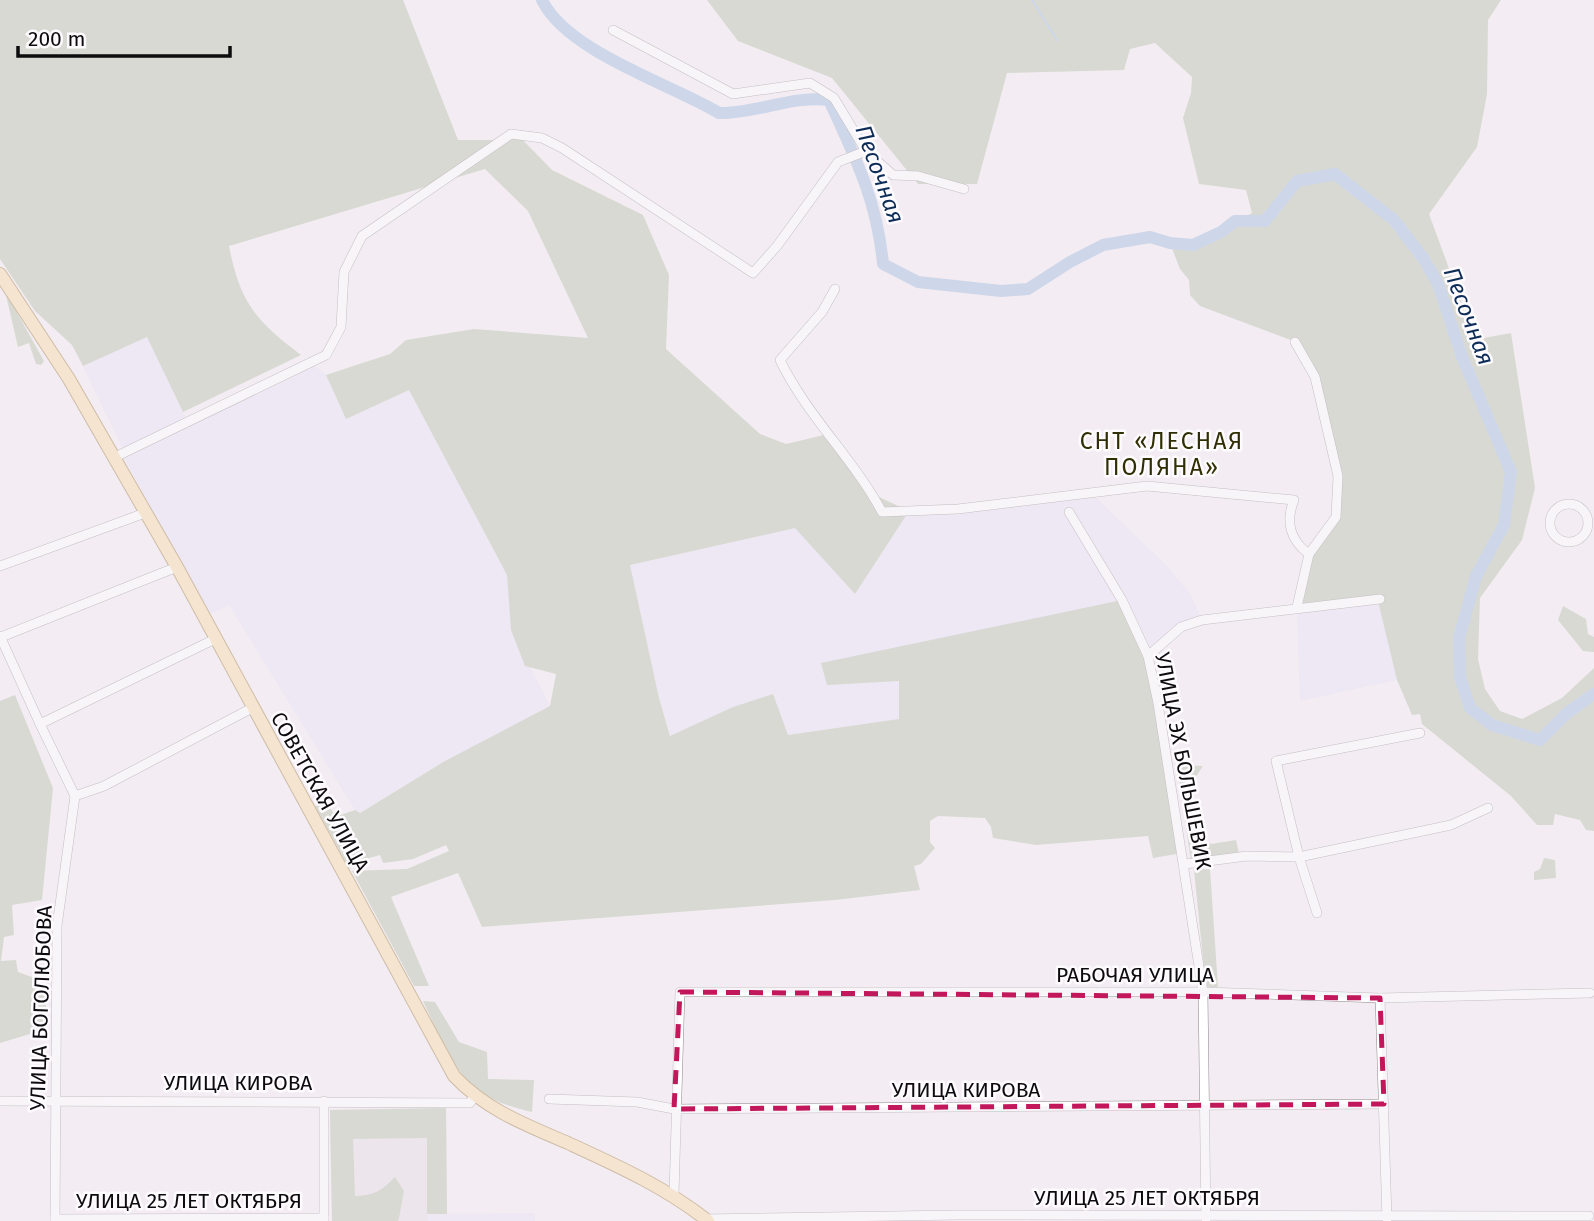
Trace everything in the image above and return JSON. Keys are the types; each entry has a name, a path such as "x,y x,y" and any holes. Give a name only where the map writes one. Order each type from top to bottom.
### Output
{"main road":[{"name":"СОВЕТСКАЯ УЛИЦА","path":"2,282 69,379 177,567 428,1033 454,1076 474,1097 502,1114 674,1194 707,1220"}],"street":[{"path":"613,30 733,94 810,82 834,98 866,151 893,175 918,176 964,189"},
{"path":"113,458 326,355 341,327 344,272 362,236 512,134 542,138 562,148 753,273 777,246 838,162 866,151"},
{"path":"835,289 821,312 780,360 823,429 839,445 883,512 958,509 1088,491 1176,487 1294,500 1290,533 1297,546 1309,554"},
{"path":"1296,342 1315,377 1338,476 1336,517 1309,554 1297,607"},
{"path":"1574,504 1589,512 1590,530 1578,539 1567,541 1556,537 1550,526 1552,513 1561,505 1574,504"},
{"name":"УЛИЦА ЭХ БОЛЬШЕВИК","path":"1069,512 1122,600 1148,656 1168,756 1203,992 1206,1219"},
{"path":"0,566 145,513"},
{"path":"177,567 0,636 75,796 104,786 252,708"},
{"path":"1148,656 1181,627 1202,620 1380,599"},
{"path":"40,724 215,639"},
{"path":"1317,913 1299,857 1276,761 1420,733"},
{"name":"УЛИЦА БОГОЛЮБОВА","path":"55,1220 57,926 75,796"},
{"path":"1185,864 1247,856 1299,857 1451,825 1488,808"},
{"name":"РАБОЧАЯ УЛИЦА","path":"674,1109 680,992 1203,992 1380,998 1590,993"},
{"path":"1380,998 1387,1218"},
{"name":"УЛИЦА КИРОВА","path":"0,1101 324,1101 445,1104 470,1102 474,1097"},
{"name":"УЛИЦА КИРОВА","path":"549,1099 637,1102 674,1109 1384,1104"},
{"path":"324,1101 324,1219"},
{"path":"674,1109 674,1194"},
{"name":"УЛИЦА 25 ЛЕТ ОКТЯБРЯ","path":"707,1220 958,1215 1206,1219 1589,1216"},
{"name":"УЛИЦА 25 ЛЕТ ОКТЯБРЯ","path":"55,1220 324,1219"}],"highlighted area":[{"path":"680,992 1380,998 1384,1104 674,1109"}],"shaded area":[{"path":"147,337 186,418 123,449 83,366"},
{"path":"310,362 326,375 346,419 409,390 507,575 511,630 550,706 445,761 359,813 229,605 210,614 123,457"},
{"path":"1089,491 1167,566 1190,594 1202,620 1181,627 1148,656 879,680 899,681 900,719 787,735 773,694 733,707 671,736 659,698 630,565 795,528 892,536 909,511 919,506 1015,500"},
{"path":"1379,602 1397,680 1300,701 1297,612"},
{"path":"446,1108 447,1214 428,1214 428,1221 332,1221 330,1110"},
{"path":"535,1213 535,1221 428,1221 427,1214"}],"green space":[{"path":"0,0 403,0 458,140 502,140 518,135 552,170 643,215 669,275 666,349 760,434 786,444 824,435 844,447 879,497 909,511 855,594 795,528 630,565 670,736 733,707 773,694 788,735 899,719 899,681 827,685 821,663 1122,600 1148,656 1183,853 1153,858 1148,836 1036,845 993,838 991,827 985,818 938,816 930,821 930,842 935,848 921,864 914,866 920,890 835,900 482,927 458,873 391,897 429,986 414,986 352,871 407,869 449,851 446,845 413,859 383,863 380,855 347,864 315,806 327,801 335,817 355,810 360,813 445,761 550,706 556,674 525,666 511,630 507,575 409,390 346,419 326,375 390,354 406,340 474,329 588,338 528,211 485,169 229,246 233,266 252,309 272,332 301,355 183,412 147,337 83,366 72,345 35,311 0,259"},
{"path":"707,0 1501,0 1488,20 1487,94 1477,147 1429,214 1469,323 1484,338 1511,333 1535,488 1522,540 1480,598 1478,659 1485,689 1500,711 1522,719 1562,698 1594,668 1594,831 1586,830 1580,820 1555,814 1553,825 1537,825 1511,796 1422,724 1420,714 1412,715 1397,680 1378,601 1296,609 1309,554 1336,517 1338,476 1315,377 1296,342 1200,306 1190,295 1189,280 1180,269 1170,243 1193,245 1252,213 1246,190 1199,184 1183,118 1191,93 1192,77 1155,43 1130,49 1124,70 1007,73 977,184 918,184 832,78 738,41"},
{"path":"5,291 44,361 41,365 36,364 29,343 18,347"},
{"path":"1563,606 1586,619 1588,634 1594,637 1594,652 1583,651 1558,620"},
{"path":"15,695 53,788 42,900 12,905 14,935 4,937 1,961 16,960 18,972 43,981 47,1016 33,1033 0,1043 0,701"},
{"path":"1177,765 1203,766 1192,782 1183,784 1186,797 1192,798 1202,839 1211,844 1236,840 1239,853 1191,861"},
{"path":"1544,858 1555,860 1556,878 1534,880 1534,872 1540,869"},
{"path":"1210,869 1218,987 1206,988 1194,870"},
{"path":"423,1001 435,1002 459,1042 487,1052 488,1079 534,1080 532,1112 489,1097 461,1073 442,1042"},
{"path":"446,1108 447,1214 427,1214 427,1138 353,1139 355,1196 377,1191 395,1177 404,1191 399,1218 398,1221 332,1221 330,1110"}],"waterway":[{"name":"Песочная","path":"542,0 555,19 573,36 596,51 719,113 746,111 802,100 829,100 870,199 883,264 918,282 1001,291 1028,289 1103,245 1150,237 1170,243 1193,245 1221,232 1235,221 1265,221 1297,181 1335,174 1394,220 1423,258 1438,284 1462,357 1511,472 1504,525 1476,576 1459,638 1460,677 1470,708 1492,725 1540,740 1567,713 1594,694"},
{"path":"1032,0 1057,40"}],"district":[{"name":"СНТ «ЛЕСНАЯ ПОЛЯНА»","path":"1162,454"}]}
